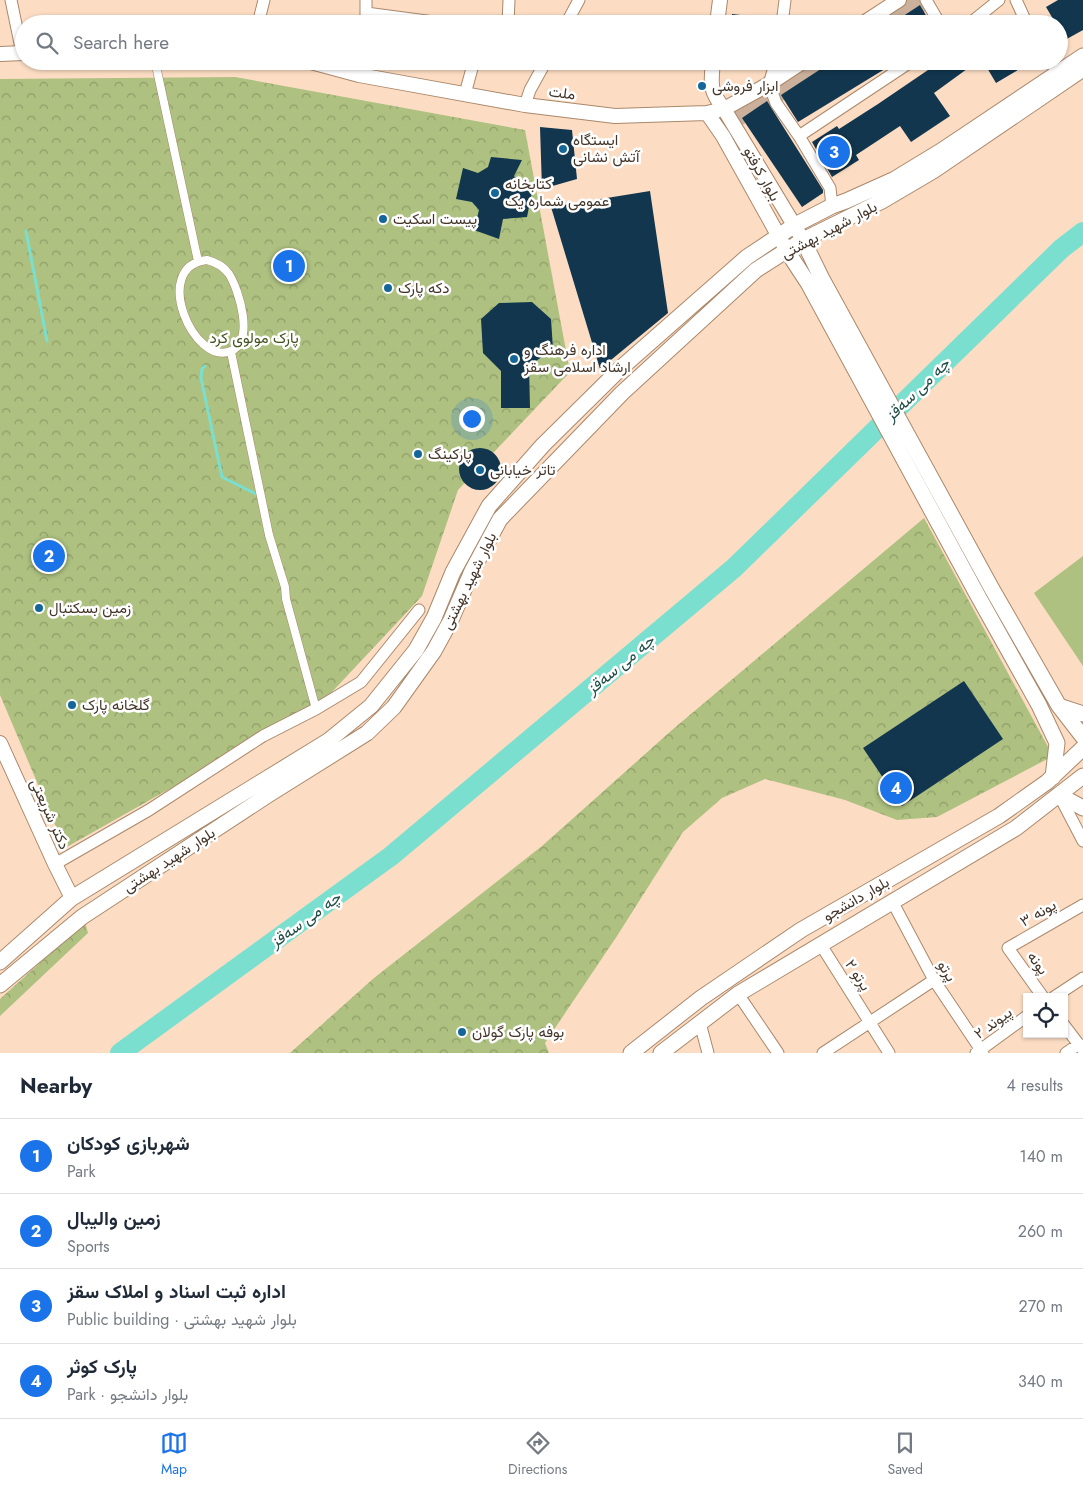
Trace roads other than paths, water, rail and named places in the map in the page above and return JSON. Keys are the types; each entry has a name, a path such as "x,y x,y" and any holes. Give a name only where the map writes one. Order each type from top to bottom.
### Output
{"main road":[{"name":"بلوار شهید بهشتی","path":"1068,62 1083,56"},
{"name":"بلوار شهید بهشتی","path":"0,985 82,916 367,733 394,707 434,651 451,620 472,571 500,519 622,393 756,270 803,240 891,196 1083,69"},
{"name":"بلوار شهید بهشتی","path":"0,962 72,898 328,741 372,706 416,650 434,618 453,572 489,506 543,445 622,367 748,257 795,225 832,206 895,179 941,151 1050,70"},
{"path":"803,240 814,280 978,596 1039,705 1057,743 1052,777"},
{"path":"787,250 814,280 1060,706 1083,737"},
{"path":"1060,706 1083,714"},
{"name":"بلوار دانشجو","path":"631,1053 701,998 801,930 999,816 1052,777 1083,748"},
{"name":"بلوار دانشجو","path":"661,1053 738,994 1016,828 1083,776"},
{"path":"1059,795 1083,808"},
{"path":"72,898 82,916"},
{"path":"701,998 713,1012"}],"street":[{"path":"260,15 264,0"},
{"path":"366,0 366,15"},
{"path":"508,15 509,0"},
{"path":"571,15 579,0"},
{"path":"718,15 720,0"},
{"path":"783,15 785,0"},
{"path":"876,15 899,0"},
{"path":"926,0 935,15"},
{"path":"981,15 999,0"},
{"path":"1016,0 1024,15"},
{"path":"8,2 15,26"},
{"path":"0,54 15,53"},
{"path":"157,70 198,261"},
{"name":"ملت","path":"368,70 465,94 525,105 615,116 708,113 724,109 790,70"},
{"path":"465,94 472,70"},
{"path":"525,105 530,90 541,70"},
{"path":"712,70 711,84 714,96 724,109 803,240"},
{"path":"773,70 769,84 776,104 830,188 832,206"},
{"path":"798,136 898,70"},
{"name":"بلوار کرفتو","path":"708,113 723,136 787,250"},
{"path":"207,260 215,262 228,273 238,296 244,316 244,336 231,352 223,353 206,348 190,330 183,312 180,296 184,271 189,265 198,261 207,260"},
{"path":"231,352 269,535 285,587 286,599 316,709"},
{"path":"55,864 150,810 263,736 316,709 362,682 420,610"},
{"name":"دکتر شریعتی","path":"0,743 72,898"},
{"path":"1059,795 1083,841"},
{"name":"پرتو","path":"892,901 934,980 980,1052"},
{"name":"پونه ۳","path":"1008,948 1083,905"},
{"name":"پرتو ۲","path":"821,945 890,1053"},
{"name":"پونه","path":"1008,948 1040,993"},
{"path":"1060,993 1083,978"},
{"path":"823,1053 934,980"},
{"path":"738,994 778,1053"},
{"name":"پیوند ۲","path":"980,1052 1023,1019"},
{"path":"700,1023 708,1053"},
{"path":"1066,1053 1081,1047 1068,1030"}],"waterway":[{"path":"26,231 47,341"},
{"name":"چە می سەقز","path":"120,1053 391,856 734,568 1061,249 1083,232"},
{"path":"205,366 202,369 201,378 222,477 260,496"}],"place":[{"name":"ابزار فروشی","path":"702,86"},
{"name":"ایستگاه آتش نشانی","path":"563,149"},
{"name":"اداره ثبت اسناد و املاک سقز","path":"834,152"},
{"name":"کتابخانه عمومی شماره یک","path":"495,193"},
{"name":"پیست اسکیت","path":"383,219"},
{"name":"شهربازی کودکان","path":"289,266"},
{"name":"دکه پارک","path":"388,288"},
{"name":"اداره فرهنگ و ارشاد اسلامی سقز","path":"514,359"},
{"name":"پارکینگ","path":"418,454"},
{"name":"تاتر خیابانی","path":"480,470"},
{"name":"زمین والیبال","path":"49,556"},
{"name":"زمین بسکتبال","path":"39,608"},
{"name":"گلخانه پارک","path":"72,705"},
{"name":"پارک کوثر","path":"896,788"},
{"name":"بوفه پارک گولان","path":"462,1032"}],"park label":[{"name":"پارک مولوی کرد","path":"254,338"}]}
